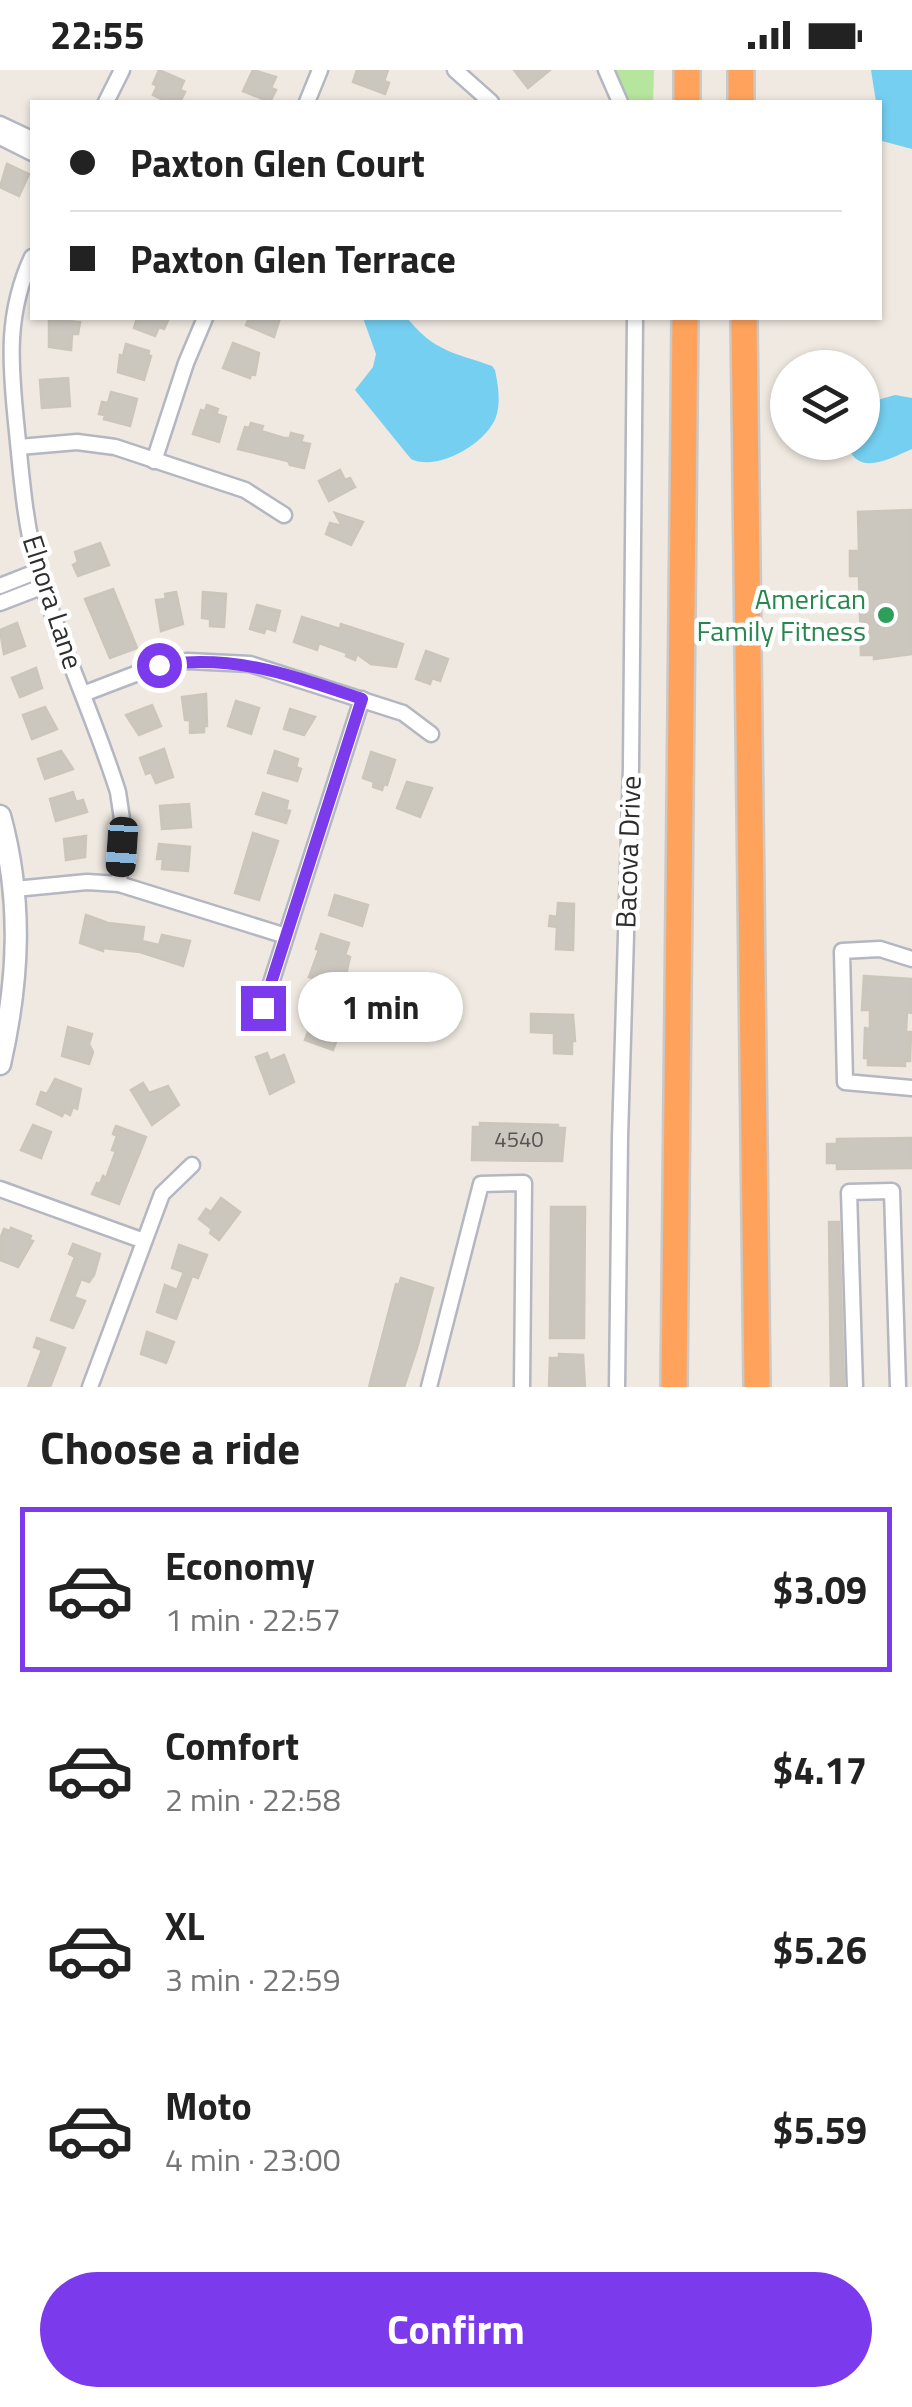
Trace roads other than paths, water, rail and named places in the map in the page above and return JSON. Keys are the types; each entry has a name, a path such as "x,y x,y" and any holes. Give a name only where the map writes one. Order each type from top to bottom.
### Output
{"highway":[{"path":"686,100 687,70"},
{"path":"741,70 742,100"},
{"path":"674,1387 684,320"},
{"path":"744,320 757,1387"}],"street":[{"path":"107,100 122,70"},
{"path":"307,100 320,70"},
{"path":"455,70 489,100"},
{"path":"606,70 619,100"},
{"path":"0,124 30,138"},
{"path":"0,137 30,152"},
{"name":"Elnora Lane","path":"30,261 12,318 11,363 28,524 41,579 118,792 122,819 119,884"},
{"path":"154,462 204,320"},
{"name":"Bacova Drive","path":"617,1387 631,766 635,320"},
{"path":"19,447 77,442 114,447 244,490 284,516"},
{"path":"0,586 41,579"},
{"path":"0,603 41,579"},
{"path":"83,694 159,665 220,660 278,671 403,713 432,734"},
{"path":"263,1008 362,699"},
{"path":"0,816 15,889 17,963 0,1064"},
{"path":"15,889 88,882 119,884 286,936"},
{"path":"912,959 880,949 842,951 845,1082 912,1088"},
{"path":"90,1387 162,1194 192,1164"},
{"path":"429,1387 481,1184 524,1184 522,1387"},
{"path":"0,1189 144,1241"},
{"path":"855,1387 850,1192 892,1191 900,1385"}],"water":[{"path":"871,70 912,70 912,149 882,141 882,100 876,100"},
{"path":"364,320 409,320 436,344 492,366 498,405 491,427 472,446 447,459 411,459 355,390 373,367 376,354"},
{"path":"895,395 912,398 912,449 874,463 865,463 858,460 880,460 880,399"}],"place":[{"name":"American Family Fitness","path":"886,615"}]}
